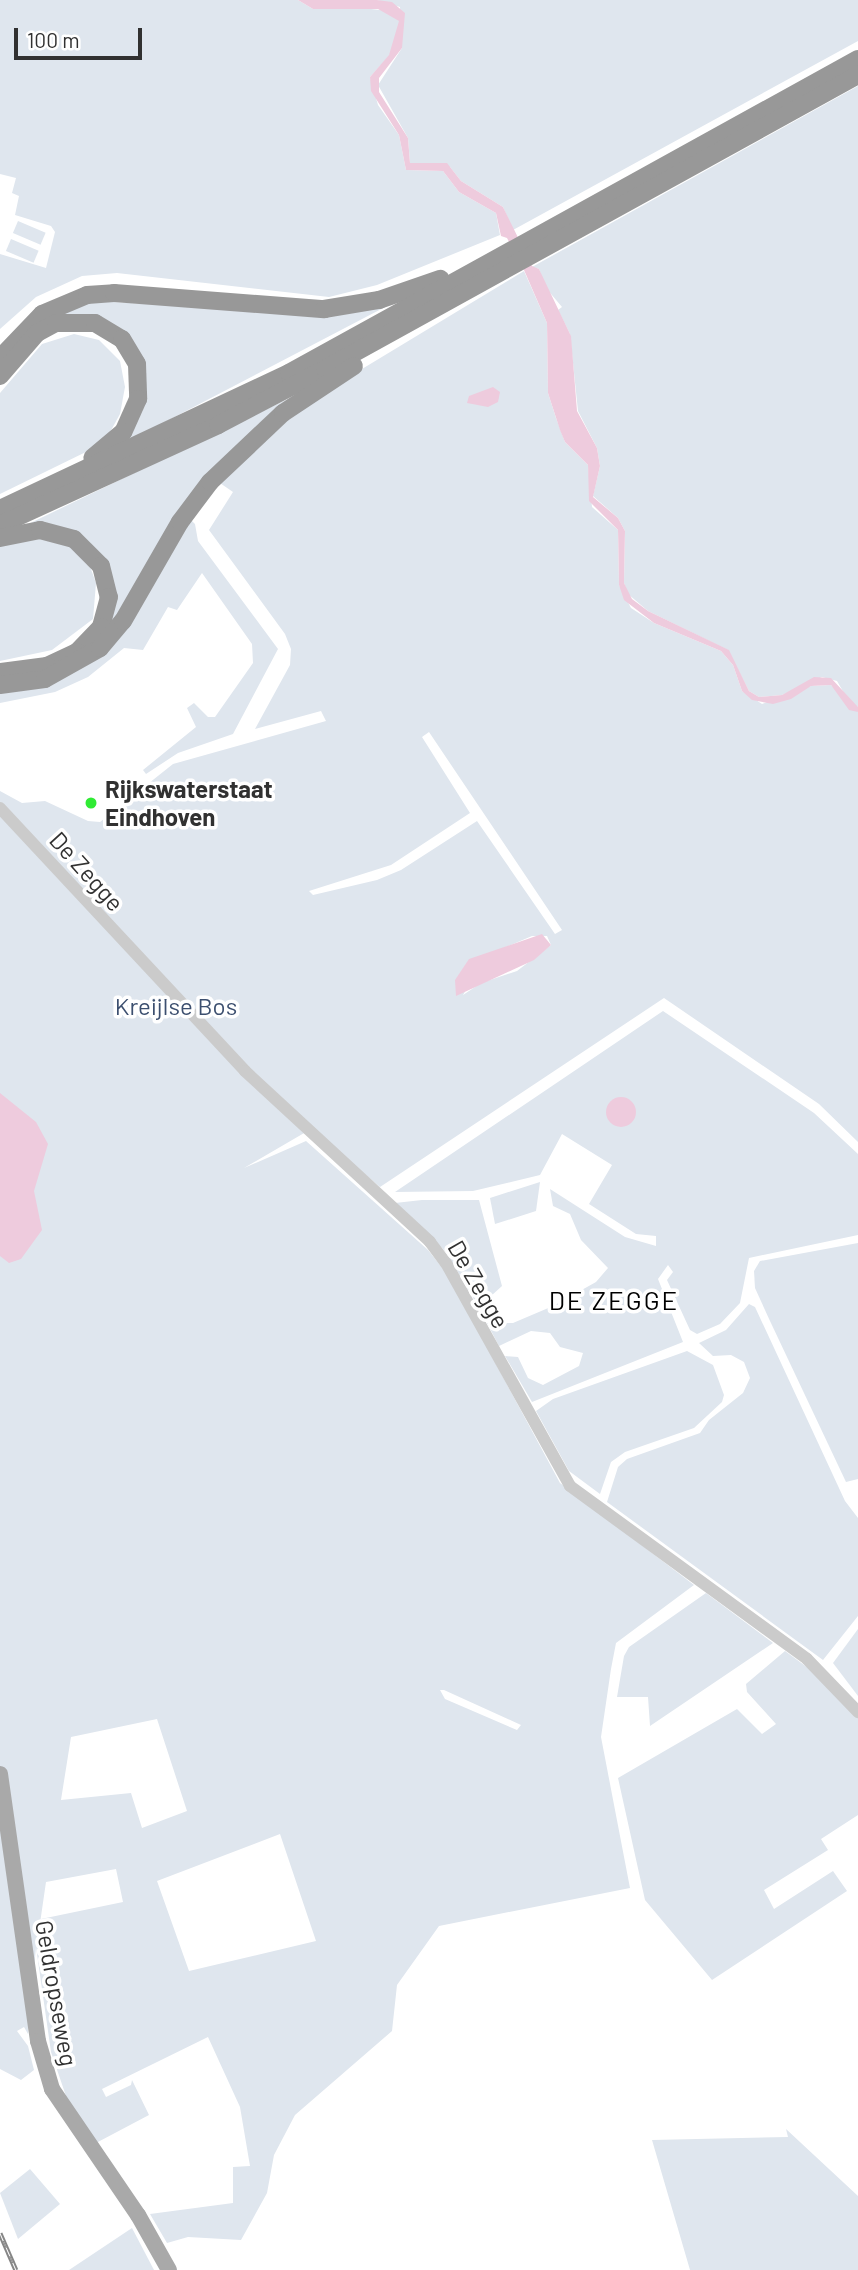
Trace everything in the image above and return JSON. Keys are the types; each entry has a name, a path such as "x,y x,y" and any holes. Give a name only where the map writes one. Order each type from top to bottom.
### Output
{"highway":[{"path":"0,524 218,425 431,311 520,254 858,59"},
{"path":"0,509 289,373 858,75"},
{"path":"0,358 42,314 87,295 114,293 292,310 339,308 394,296 520,254"},
{"path":"0,685 34,682 63,673 100,648 123,621 180,522 240,451 283,413 404,334 431,311"},
{"path":"0,376 37,333 64,321 87,321 111,330 137,364 138,399 117,440 27,498"},
{"path":"0,538 40,530 75,539 101,566 109,597 100,627 77,652 47,666 0,671"}],"main road":[{"name":"Geldropseweg","path":"0,1774 38,2040 52,2089 138,2215 169,2270"}],"street":[{"name":"De Zegge","path":"0,807 245,1072 430,1242 450,1269 570,1486 807,1659 858,1712"}],"green space":[{"path":"0,0 298,0 313,9 344,6 389,11 400,21 399,33 389,56 370,77 378,105 399,135 406,170 443,171 459,192 496,213 500,235 377,285 329,297 117,273 82,276 36,297 0,329 0,254 46,268 55,232 51,226 15,215 19,196 12,193 16,178 0,174"},
{"path":"377,0 858,0 858,41 513,230 503,207 461,181 450,167 410,163 408,138 378,85 402,48 400,7"},
{"path":"858,86 858,707 851,705 837,681 822,677 782,695 759,697 749,691 728,650 648,611 628,594 624,583 625,531 618,518 593,496 600,466 597,448 578,411 570,334 558,310 562,307 546,288 539,269 532,267"},
{"path":"18,221 46,233 41,245 13,233"},
{"path":"11,239 39,251 34,263 6,251"},
{"name":"Kreijlse Bos","path":"524,271 547,323 548,393 565,442 588,465 592,507 618,530 619,585 631,608 654,623 721,651 733,665 742,691 762,704 811,686 831,685 858,712 858,1142 819,1104 664,998 380,1187 311,1129 244,1168 306,1141 428,1250 448,1275 560,1483 694,1585 616,1643 601,1737 630,1888 439,1926 397,1985 392,2031 295,2115 274,2155 267,2193 241,2240 188,2237 167,2243 150,2214 233,2203 233,2167 250,2166 240,2107 208,2037 102,2089 106,2097 131,2085 132,2080 149,2115 96,2143 67,2099 51,2052 36,1947 28,2034 24,2027 17,2031 28,2046 34,2070 21,2080 0,2069 0,791 22,803 45,801 88,821 100,822 173,764 326,721 321,711 255,729 290,665 291,649 285,634 209,530 233,492 217,481 279,424 319,395","holes":["429,732 562,930 555,934 477,821 401,870 377,880 313,895 309,891 391,865 470,813 422,737","532,936 547,936 551,945 517,971 481,983 463,995 487,955","440,1690 521,1725 517,1730 445,1699","157,1719 187,1811 142,1828 131,1793 61,1800 71,1737","280,1834 316,1941 189,1971 157,1881","116,1869 123,1902 41,1919 37,1944 46,1882"]},
{"path":"410,294 117,447 139,406 120,334 36,321 79,300 288,312"},
{"path":"74,334 99,340 120,361 125,387 120,414 109,434 92,449 0,494 0,393 42,344"},
{"path":"319,384 260,426 111,624 93,548 20,528"},
{"path":"189,518 195,524 198,541 278,649 233,734 178,753 146,774 143,770 196,727 187,708 194,703 208,717 215,717 253,663 252,644 202,573 177,610 168,607 143,650 124,648 88,677 55,692 0,703 0,688 92,658"},
{"path":"38,538 72,547 88,561 96,583 93,619 52,650 0,661 0,544"},
{"path":"663,1011 814,1113 858,1154 858,1235 749,1258 740,1303 720,1324 697,1334 690,1330 667,1280 673,1272 668,1265 658,1279 683,1342 532,1402 505,1356 518,1357 528,1378 543,1385 579,1366 583,1353 560,1347 550,1333 531,1331 499,1346 487,1323 513,1323 553,1306 596,1282 608,1268 581,1240 570,1214 553,1206 550,1189 625,1237 656,1246 656,1236 636,1234 589,1204 612,1165 562,1134 540,1175 473,1191 395,1192"},
{"path":"540,1182 536,1211 495,1224 490,1198"},
{"path":"479,1200 502,1286 491,1296 487,1311 482,1313 446,1252 395,1203"},
{"path":"858,1243 858,1479 846,1482 755,1288 754,1271 760,1261"},
{"path":"749,1304 755,1307 845,1501 858,1518 858,1616 823,1660 607,1502 618,1467 627,1459 700,1433 709,1420 743,1393 750,1378 744,1362 731,1355 713,1356 699,1343 726,1330"},
{"path":"687,1351 713,1365 724,1395 722,1402 694,1428 625,1452 611,1462 600,1494 569,1471 536,1411 553,1399"},
{"path":"706,1593 773,1643 650,1726 648,1697 617,1697 624,1656 629,1647"},
{"path":"858,1629 858,1696 833,1663"},
{"path":"785,1651 838,1690 858,1718 858,1815 821,1839 828,1850 764,1890 774,1909 833,1871 847,1891 712,1980 645,1900 618,1778 737,1709 762,1734 776,1724 747,1692 746,1684"},
{"path":"786,2129 858,2196 858,2270 690,2270 652,2140 788,2137"},
{"path":"30,2169 60,2204 18,2239 0,2193"},
{"path":"132,2228 154,2270 69,2270"}],"shaded area":[{"path":"298,0 377,0 392,2 405,13 402,48 379,78 379,92 408,138 410,163 447,163 461,181 503,207 532,266 539,269 571,336 577,411 597,448 600,466 593,497 618,518 625,531 624,583 632,599 648,611 729,650 749,691 759,697 782,695 814,677 831,678 858,707 858,712 849,710 831,685 811,686 791,699 773,704 752,700 742,691 733,665 721,651 654,623 624,600 619,585 618,530 589,501 588,465 565,442 560,430 548,393 547,323 524,270 507,238 501,236 496,213 459,192 443,171 406,170 399,135 371,91 370,77 389,55 399,21 378,9 313,9"},
{"path":"493,387 500,392 498,402 488,407 467,403 469,396"},
{"path":"542,934 551,945 534,960 456,996 455,980 469,959"},
{"path":"0,1093 36,1122 48,1144 34,1191 42,1230 21,1259 9,1263 0,1256"},
{"path":"621,1097 627,1098 635,1106 635,1118 627,1126 621,1127 615,1126 607,1118 606,1112 607,1106 615,1098"}],"railway":[{"path":"0,2233 16,2270"}],"place":[{"name":"Rijkswaterstaat Eindhoven","path":"91,803"}],"district":[{"name":"DE ZEGGE","path":"614,1300"}]}
